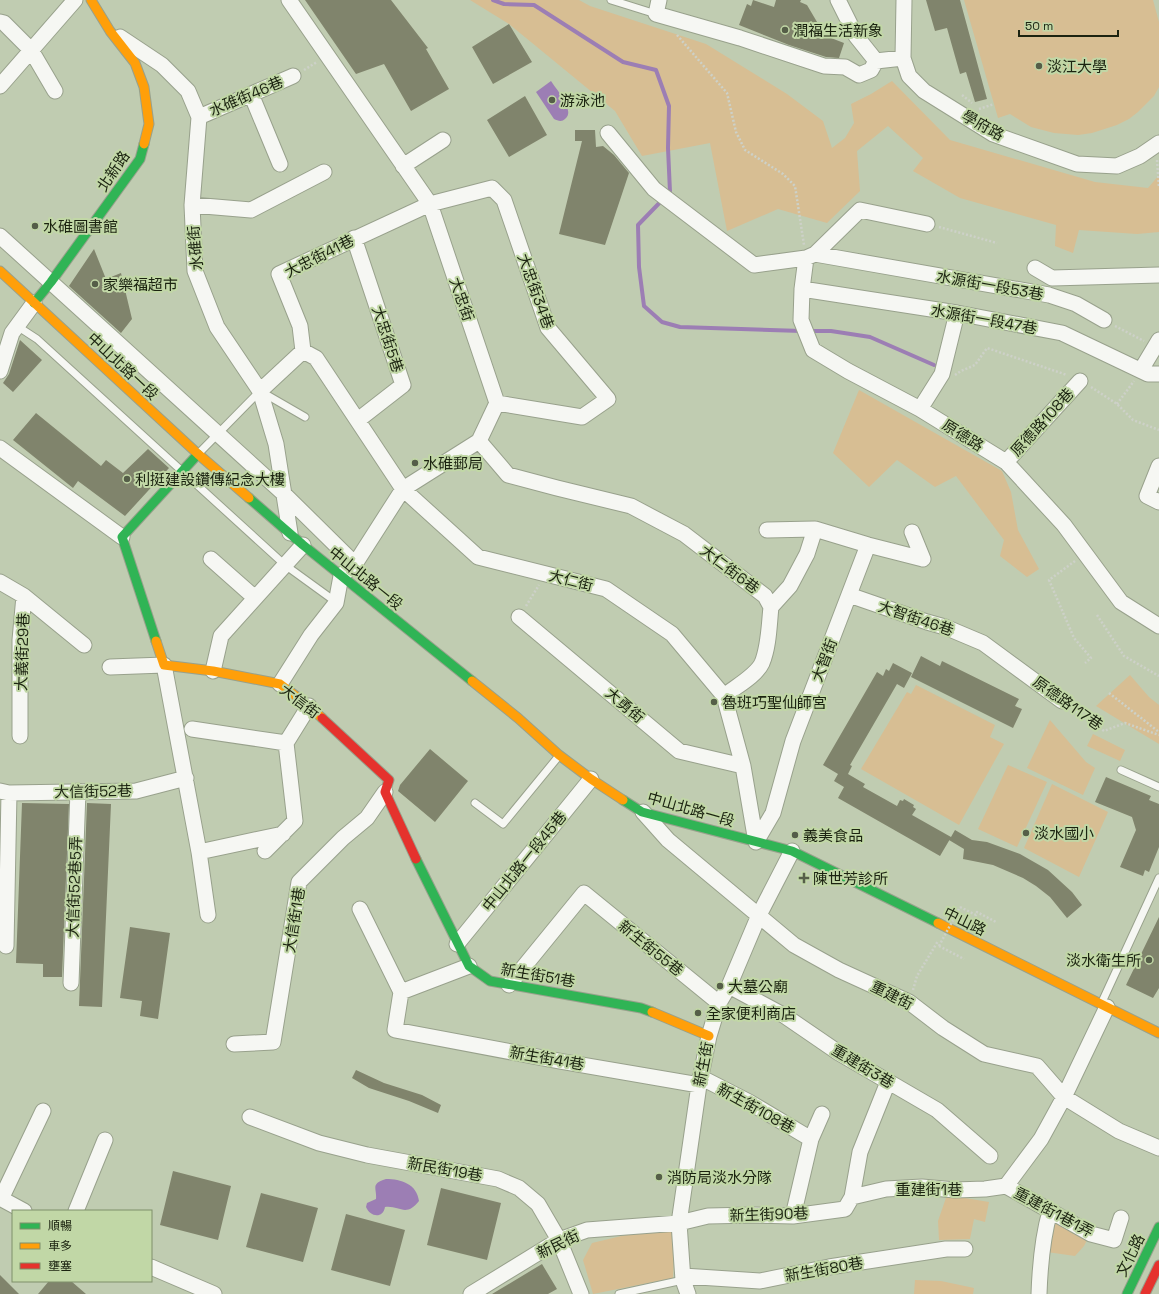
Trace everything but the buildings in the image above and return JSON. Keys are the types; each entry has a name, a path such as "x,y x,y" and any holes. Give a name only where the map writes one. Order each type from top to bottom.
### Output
{"main road":[{"name":"北新路","path":"34,303 51,282 140,159 149,124 144,87 135,63 110,31 91,0"},
{"name":"中山北路一段","path":"0,271 198,454 290,534 518,718 559,755 591,779 642,812 756,842"},
{"path":"164,665 122,538 198,454"},
{"name":"大信街","path":"164,665 213,671 280,684 309,706 387,786"},
{"name":"新生街51巷","path":"387,786 419,865 469,966 490,981 509,986 641,1008 709,1036"},
{"name":"中山路","path":"756,842 792,851 1159,1033"},
{"name":"文化路","path":"1127,1294 1159,1227"},
{"name":"文化路","path":"1146,1293 1159,1265"}],"street":[{"path":"0,86 74,0"},
{"name":"大忠街","path":"289,0 430,204 497,404"},
{"path":"838,0 856,36 876,61"},
{"name":"學府路","path":"904,0 903,58 909,76 924,91 993,134 1077,164 1117,166 1158,150"},
{"path":"660,12 690,29"},
{"path":"660,12 824,66 845,67 859,74 871,70 876,61"},
{"path":"0,22 4,23 31,50 55,91"},
{"name":"水碓街","path":"110,31 162,65 188,92 199,117 192,205 195,271 217,327 260,391 276,444 290,534"},
{"path":"876,61 903,58"},
{"name":"水碓街46巷","path":"199,117 293,76"},
{"path":"251,94 280,164"},
{"name":"水源街一段53巷","path":"608,133 654,189 754,265 810,256 1049,295 1076,304 1104,320"},
{"path":"403,166 443,140"},
{"path":"192,205 251,210 324,172"},
{"name":"大忠街34巷","path":"430,204 492,188 504,200 548,328 608,399 582,417 497,404"},
{"name":"大忠街41巷","path":"303,351 300,326 279,274 430,204"},
{"path":"810,256 860,210 926,224"},
{"path":"0,236 283,493 355,564"},
{"name":"大忠街5巷","path":"354,238 403,385 358,420"},
{"name":"原德路","path":"810,256 802,289 801,320 813,350 848,371 920,409 1006,462 1064,525 1121,602 1159,626"},
{"path":"1035,268 1052,278 1159,275"},
{"path":"1049,295 1052,278"},
{"name":"水源街一段47巷","path":"802,289 957,313 1062,333 1148,374 1159,374"},
{"path":"0,371 12,333 34,303"},
{"path":"920,409 942,374 957,313"},
{"path":"1141,370 1157,344"},
{"path":"260,391 303,351 316,358 403,489"},
{"name":"原德路108巷","path":"1006,462 1080,381"},
{"path":"280,684 311,635 336,602 341,576 355,564 403,489 479,440 497,404"},
{"name":"大仁街6巷","path":"479,440 508,475 631,506 684,534 765,596 771,607 790,586 807,554 815,529"},
{"path":"0,448 122,538"},
{"path":"1153,499 1159,466"},
{"name":"大仁街","path":"403,489 478,557 606,589 672,634 724,696 743,766 756,842"},
{"path":"767,530 815,529 868,545 923,559 912,532"},
{"path":"213,671 221,636 303,545"},
{"name":"大智街","path":"756,842 773,814 793,741 868,545"},
{"path":"211,559 255,598"},
{"name":"大義街29巷","path":"0,582 24,596 20,640 20,736"},
{"name":"大智街46巷","path":"849,595 945,627 983,643"},
{"path":"24,596 84,645"},
{"path":"724,696 749,678 761,664 766,647 771,607"},
{"name":"大勇街","path":"520,617 679,751 743,766"},
{"name":"原德路117巷","path":"983,643 1062,701"},
{"path":"164,665 186,778 208,915"},
{"name":"大信街","path":"110,667 164,665"},
{"path":"265,852 295,821 286,743 309,706"},
{"path":"192,729 286,743"},
{"name":"大信街52巷","path":"4,792 136,791 186,778"},
{"name":"中山北路一段45巷","path":"457,944 591,779"},
{"name":"大信街1巷","path":"234,1044 273,1042 299,882 343,838 367,818 387,786"},
{"name":"大信街52巷5弄","path":"71,983 78,791"},
{"path":"4,792 6,946"},
{"name":"重建街","path":"642,812 668,840 759,914 794,945 839,970 909,1002 943,1028 984,1054 1037,1066 1064,1097 1119,1131 1159,1148"},
{"path":"199,852 283,834"},
{"name":"新生街","path":"684,1283 680,1223 700,1081 709,1036 718,1003 728,986 759,914 792,851"},
{"name":"新生街55巷","path":"509,986 584,893 718,1003"},
{"path":"360,909 401,992 469,966"},
{"name":"重建街3巷","path":"728,986 784,1016 839,1053 913,1095 936,1110 990,1156"},
{"name":"新生街41巷","path":"401,992 395,1030 551,1059 700,1081"},
{"name":"重建街1巷1弄","path":"1104,1006 1064,1097 1041,1139 1006,1186 1090,1234 1114,1240 1122,1218"},
{"name":"新生街108巷","path":"700,1081 749,1102 811,1138"},
{"path":"852,1198 860,1152 888,1082"},
{"path":"22,1210 1,1199 43,1111"},
{"path":"793,1216 811,1138 822,1114"},
{"name":"新民街19巷","path":"250,1117 319,1143 367,1155 498,1178 519,1188 538,1204 558,1240 581,1294"},
{"path":"76,1210 104,1140"},
{"name":"重建街1巷","path":"852,1198 886,1189 922,1187 955,1190 1006,1186"},
{"name":"新生街90巷","path":"680,1223 708,1216 793,1216 844,1209 852,1198"},
{"path":"1038,1294 1041,1252 1045,1228 1050,1211"},
{"name":"新民街","path":"471,1294 558,1240 587,1230 680,1223"},
{"name":"新生街80巷","path":"684,1283 760,1281 829,1267 946,1249 965,1249"},
{"path":"152,1268 214,1294"}],"lane":[{"path":"611,0 660,12"},
{"path":"17,326 37,339 285,565 336,602"},
{"path":"198,454 260,391 305,417"},
{"path":"475,803 503,824 559,755"},
{"path":"1121,770 1159,787"},
{"path":"1104,1006 1159,878"},
{"path":"619,1294 684,1283"}],"path":[{"path":"660,12 727,93 736,132 745,150 783,174 795,186 810,256"},
{"path":"293,76 328,56"},
{"path":"962,94 979,109 994,104"},
{"path":"1158,150 1159,187"},
{"path":"926,224 996,243"},
{"path":"1104,320 1157,344"},
{"path":"942,374 955,376 961,371 975,365 987,348 1057,371 1080,381"},
{"path":"1118,404 1141,370"},
{"name":"原德路108巷","path":"1080,381 1118,404 1133,420 1159,430"},
{"path":"1085,553 1049,580 1074,638 1091,658 1085,663"},
{"path":"520,617 545,574"},
{"path":"1097,615 1124,656 1159,676"},
{"path":"1109,693 1159,732"},
{"name":"原德路117巷","path":"1062,701 1104,732 1125,723 1159,735"},
{"path":"964,959 939,946 960,908 976,915 977,912 996,922"},
{"path":"909,1002 917,976 946,928"}],"shaded area":[{"path":"470,0 579,0 590,6 706,44 787,94 823,121 832,148 845,138 854,123 851,104 892,81 950,140 1095,182 1148,188 1159,175 1159,232 1137,234 1079,230 1073,253 1055,246 1056,225 960,198 913,171 923,158 888,126 857,151 860,191 827,223 778,209 727,231 710,143 642,156 615,111 509,24"},
{"name":"淡江大學","path":"964,0 1153,0 1159,22 1159,87 1154,96 1129,119 1117,125 1092,133 1078,135 1054,133 1031,127 1010,114 998,118"},
{"name":"游泳池","path":"551,81 561,94 567,106 568,115 563,121 554,119 536,92"},
{"path":"859,390 1002,471 1011,492 1018,530 1039,569 1027,577 1000,556 1004,540 956,476 935,487 897,460 869,487 833,453"},
{"path":"1130,675 1149,697 1159,705 1159,744 1096,706"},
{"path":"916,685 995,725 990,737 1004,744 959,825 861,769 907,692 911,694"},
{"path":"1050,720 1086,762 1095,768 1083,795 1027,768"},
{"path":"1093,734 1125,750 1120,761 1087,746"},
{"path":"1008,765 1047,782 1017,847 978,829"},
{"path":"1052,784 1108,812 1079,877 1024,848"},
{"path":"386,1179 403,1181 412,1187 418,1195 419,1201 410,1209 406,1210 385,1207 384,1211 379,1215 373,1215 370,1213 366,1207 367,1203 376,1199 376,1185"},
{"path":"947,1195 989,1202 985,1222 974,1219 970,1239 939,1240 938,1221"},
{"path":"1055,1217 1089,1236 1084,1246 1075,1256 1047,1252"},
{"path":"676,1223 673,1278 593,1294 583,1260 592,1243"},
{"path":"915,1280 941,1281 974,1288 973,1294 914,1294"}],"waterway":[{"path":"493,0 504,4 534,5 623,62 656,70 669,106 668,148 670,192 638,225 639,267 644,306 662,322 680,327 802,331"},
{"path":"809,331 831,331 870,337 934,365"}],"traffic: fast":[{"path":"34,303 51,282 140,159 144,144"},
{"path":"156,641 122,537 198,454"},
{"path":"249,498 303,545 472,681"},
{"path":"623,800 642,812 792,851 938,923"},
{"path":"416,859 469,966 490,981 641,1008 652,1012"},
{"path":"1127,1294 1159,1227"}],"traffic: slow":[{"path":"91,0 110,31 135,63 144,87 149,124 144,144"},
{"path":"0,271 198,454 249,498"},
{"path":"156,641 164,665 213,671 280,684 322,718"},
{"path":"472,681 518,718 559,755 591,779 623,800"},
{"path":"938,923 1159,1033"},
{"path":"652,1012 709,1036"}],"traffic: jam":[{"path":"322,718 389,780 385,792 416,859"},
{"path":"1145,1294 1159,1265"}],"place":[{"name":"潤福生活新象","path":"785,30"},
{"name":"淡江大學","path":"1039,66"},
{"name":"游泳池","path":"552,100"},
{"name":"水碓圖書館","path":"35,226"},
{"name":"家樂福超市","path":"95,284"},
{"name":"水碓郵局","path":"415,463"},
{"name":"利挺建設鑽傳紀念大樓","path":"127,479"},
{"name":"魯班巧聖仙師宮","path":"714,702"},
{"name":"淡水國小","path":"1026,833"},
{"name":"義美食品","path":"795,835"},
{"name":"陳世芳診所","path":"804,878"},
{"name":"淡水衛生所","path":"1149,960"},
{"name":"大墓公廟","path":"720,986"},
{"name":"全家便利商店","path":"698,1013"},
{"name":"消防局淡水分隊","path":"659,1177"}]}
